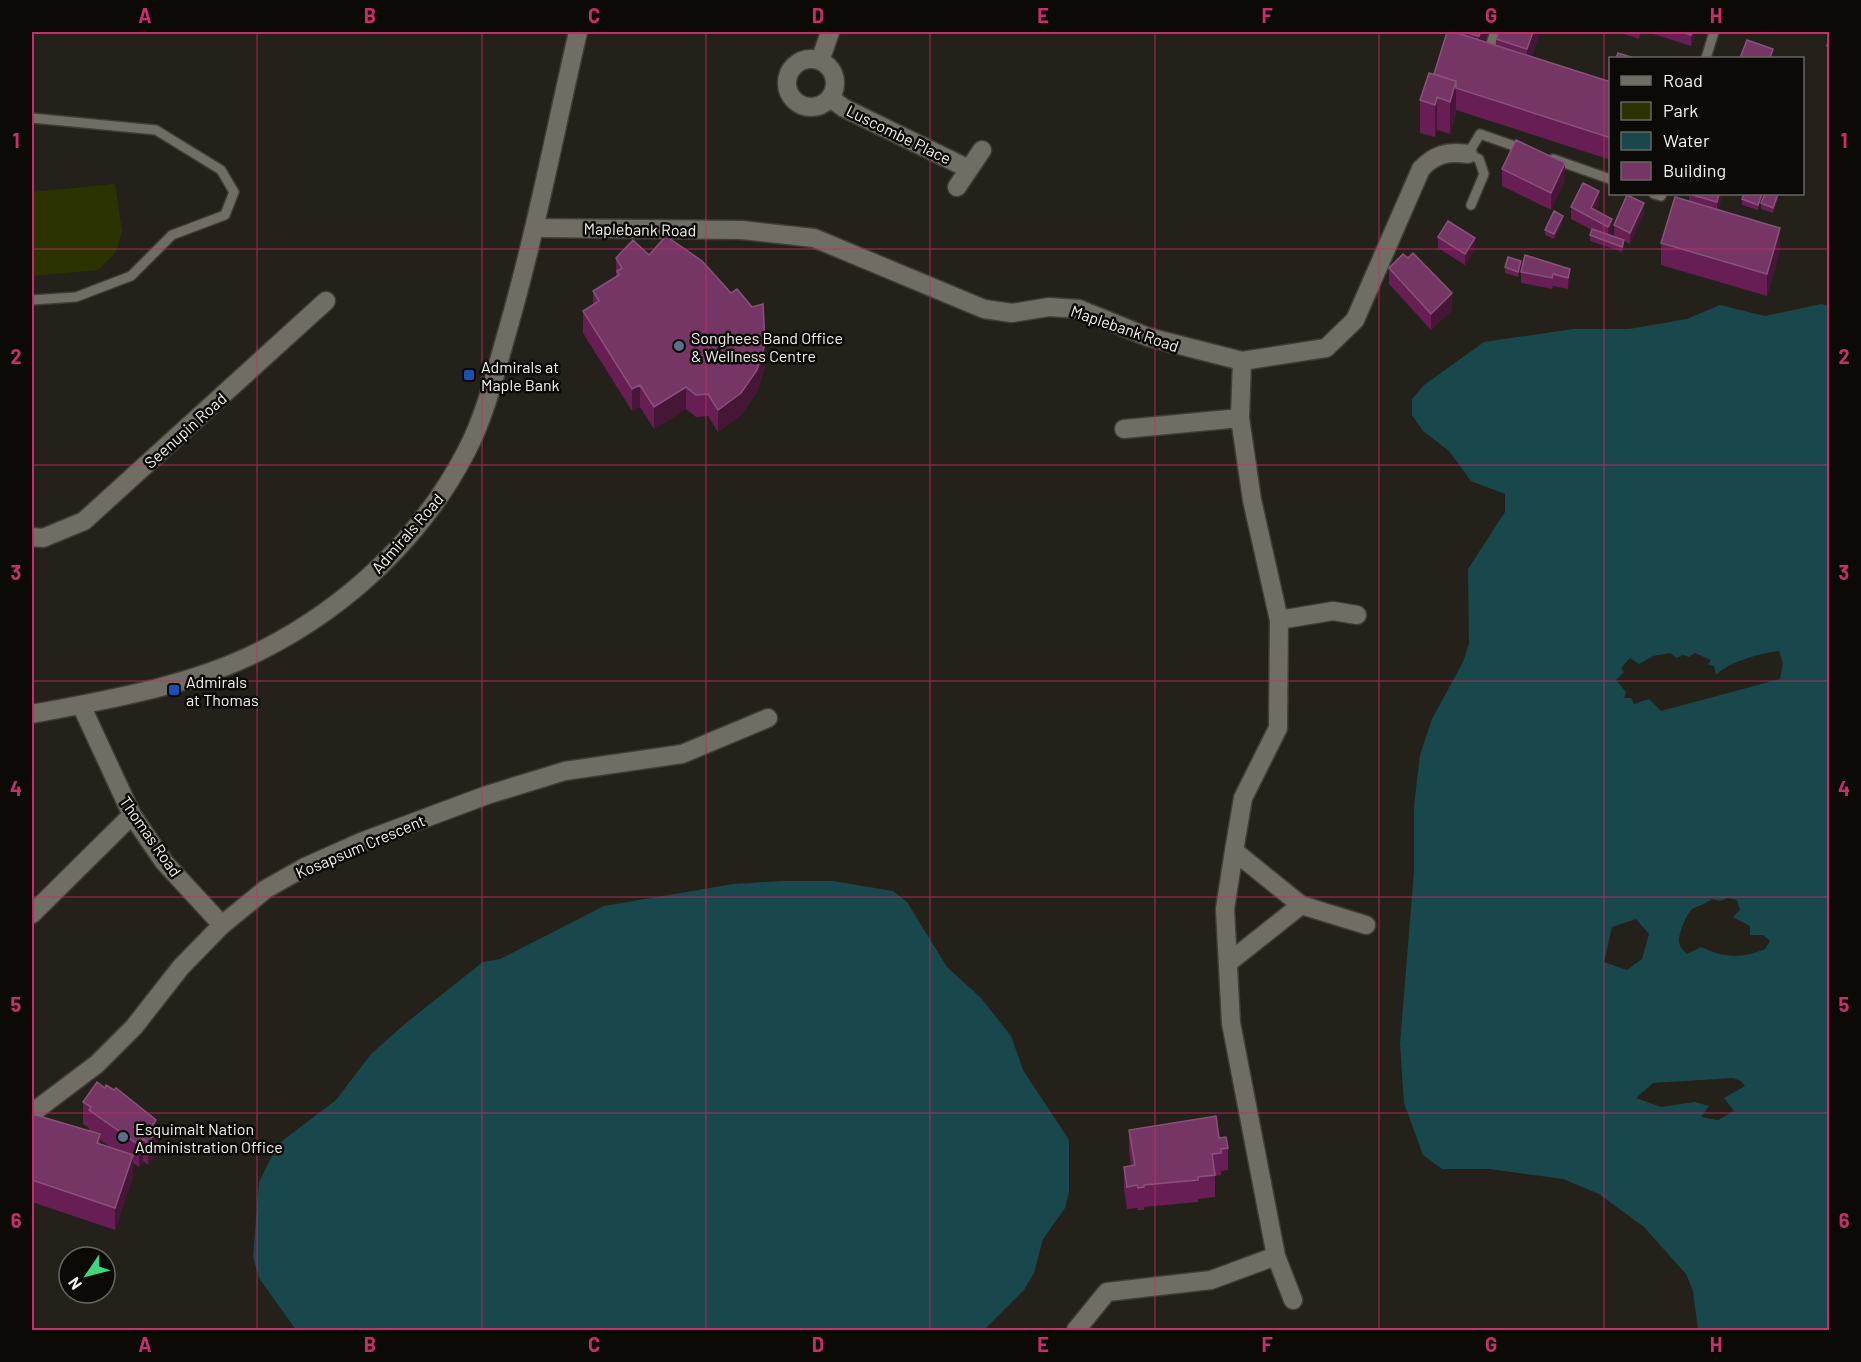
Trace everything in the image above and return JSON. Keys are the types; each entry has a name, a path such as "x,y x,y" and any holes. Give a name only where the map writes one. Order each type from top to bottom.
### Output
{"street":[{"name":"Admirals Road","path":"32,714 81,705 187,679 263,650 324,614 382,566 428,513 467,451 483,411 536,228 578,32"},
{"path":"820,61 830,32"},
{"name":"Luscombe Place","path":"810,59 820,61 833,75 834,84 830,98 822,104 807,107 794,100 787,87 788,77 796,65 810,59"},
{"name":"Luscombe Place","path":"830,98 844,108 969,169"},
{"name":"Luscombe Place","path":"957,187 981,150"},
{"name":"Maplebank Road","path":"536,228 742,230 814,238 984,309 1012,313 1049,307 1079,309 1148,337 1242,361 1326,348 1355,320 1421,169 1427,162 1444,153 1468,154"},
{"name":"Seenupin Road","path":"32,537 43,538 84,521 326,301"},
{"path":"1242,361 1240,418 1256,526 1279,620 1278,728 1243,798 1234,850 1226,909 1230,1023 1276,1256 1293,1300"},
{"path":"1124,429 1240,418"},
{"path":"1279,620 1333,611 1357,615"},
{"name":"Thomas Road","path":"81,705 132,815 164,862 222,925"},
{"name":"Kosapsum Crescent","path":"32,1113 97,1064 134,1027 182,968 222,925 266,889 305,867 361,842 487,795 566,771 682,754 768,718"},
{"path":"32,914 132,815"},
{"path":"1234,850 1302,905 1366,925"},
{"path":"1228,963 1302,905"},
{"path":"1076,1330 1107,1292 1211,1280 1276,1256"}],"lane":[{"path":"1485,62 1495,32"},
{"path":"1706,57 1714,32"},
{"path":"32,118 156,130 221,170 234,192 225,215 172,235 131,276 76,297 32,300"},
{"path":"1471,205 1484,174 1479,159 1468,154 1480,134 1534,153"},
{"path":"1545,157 1609,178"}],"green space":[{"path":"115,184 122,231 116,252 98,270 32,276 32,192"}],"water":[{"path":"1821,304 1830,306 1829,1330 1698,1330 1693,1291 1686,1274 1644,1227 1599,1194 1563,1179 1489,1169 1442,1169 1423,1155 1404,1103 1400,1044 1414,871 1414,806 1420,755 1432,719 1463,662 1469,644 1468,569 1505,512 1505,494 1471,481 1449,451 1423,431 1412,415 1412,399 1424,385 1484,342 1573,329 1629,329 1687,319 1720,305 1765,316","holes":["1779,651 1783,664 1780,679 1661,711 1649,699 1634,704 1631,698 1624,698 1626,692 1616,680 1624,672 1621,668 1630,658 1639,664 1653,656 1670,653 1677,658 1683,655 1689,657 1695,653 1711,660 1708,665 1714,666 1716,675 1728,666 1754,656","1728,898 1737,900 1740,910 1733,917 1750,926 1750,935 1763,935 1770,941 1765,949 1741,956 1725,955 1701,947 1687,954 1683,950 1679,939 1691,910 1712,899 1720,901","1636,919 1649,934 1642,959 1627,970 1604,962 1612,927","1733,1078 1741,1081 1745,1086 1724,1098 1734,1111 1718,1120 1701,1117 1709,1106 1695,1102 1661,1107 1636,1098 1653,1083"]},
{"path":"833,881 893,891 907,902 947,967 981,998 1011,1036 1023,1070 1069,1140 1069,1192 1065,1208 1043,1239 1034,1273 1024,1290 984,1330 296,1330 259,1278 253,1257 259,1182 278,1144 336,1100 371,1054 483,962 500,959 604,906 733,884"}],"building":[{"path":"1447,32 1454,32 1609,81 1609,137 1456,88 1456,81 1434,74"},
{"path":"1464,32 1481,32 1479,36"},
{"path":"1499,32 1533,32 1527,49 1496,39"},
{"path":"1747,40 1773,49 1770,57 1740,57"},
{"path":"1618,53 1631,57 1616,57"},
{"path":"1429,73 1456,81 1450,102 1437,97 1435,105 1420,100"},
{"path":"1516,140 1565,163 1551,193 1502,169"},
{"path":"1583,183 1599,191 1591,208 1612,219 1608,227 1571,207"},
{"path":"1627,195 1644,203 1630,233 1614,225"},
{"path":"1692,195 1719,195 1717,202"},
{"path":"1744,195 1762,195 1758,205 1742,199"},
{"path":"1765,195 1778,195 1773,208 1761,203"},
{"path":"1675,197 1780,228 1767,274 1661,243"},
{"path":"1554,211 1563,216 1554,234 1545,230"},
{"path":"1448,221 1475,238 1465,254 1438,237"},
{"path":"1592,229 1624,240 1622,247 1590,235"},
{"name":"Songhees Band Office & Wellness Centre","path":"666,236 702,261 731,293 737,289 752,307 763,304 765,344 757,370 741,393 718,410 708,394 696,395 686,387 654,407 640,385 632,389 583,311 599,301 593,291 619,275 617,271 622,268 616,258 633,240 649,255"},
{"path":"1413,253 1452,293 1431,314 1389,268 1403,254 1408,258"},
{"path":"1525,255 1570,269 1568,278 1553,274 1552,278 1521,272"},
{"path":"1508,257 1521,261 1518,272 1505,267"},
{"path":"97,1082 105,1088 106,1085 114,1090 116,1088 156,1120 153,1125 158,1129 148,1143 143,1139 139,1145 89,1110 91,1107 83,1102"},
{"path":"32,1114 100,1134 97,1143 133,1155 115,1208 32,1180"},
{"path":"1216,1116 1219,1138 1226,1137 1228,1148 1221,1149 1221,1153 1212,1154 1215,1175 1198,1177 1198,1180 1144,1185 1138,1188 1137,1185 1127,1187 1124,1167 1135,1165 1129,1130"}],"place":[{"name":"Songhees Band Office & Wellness Centre","path":"679,346"},
{"name":"Admirals at Maple Bank","path":"469,375"},
{"name":"Admirals at Thomas","path":"174,690"},
{"name":"Esquimalt Nation Administration Office","path":"123,1137"}]}
